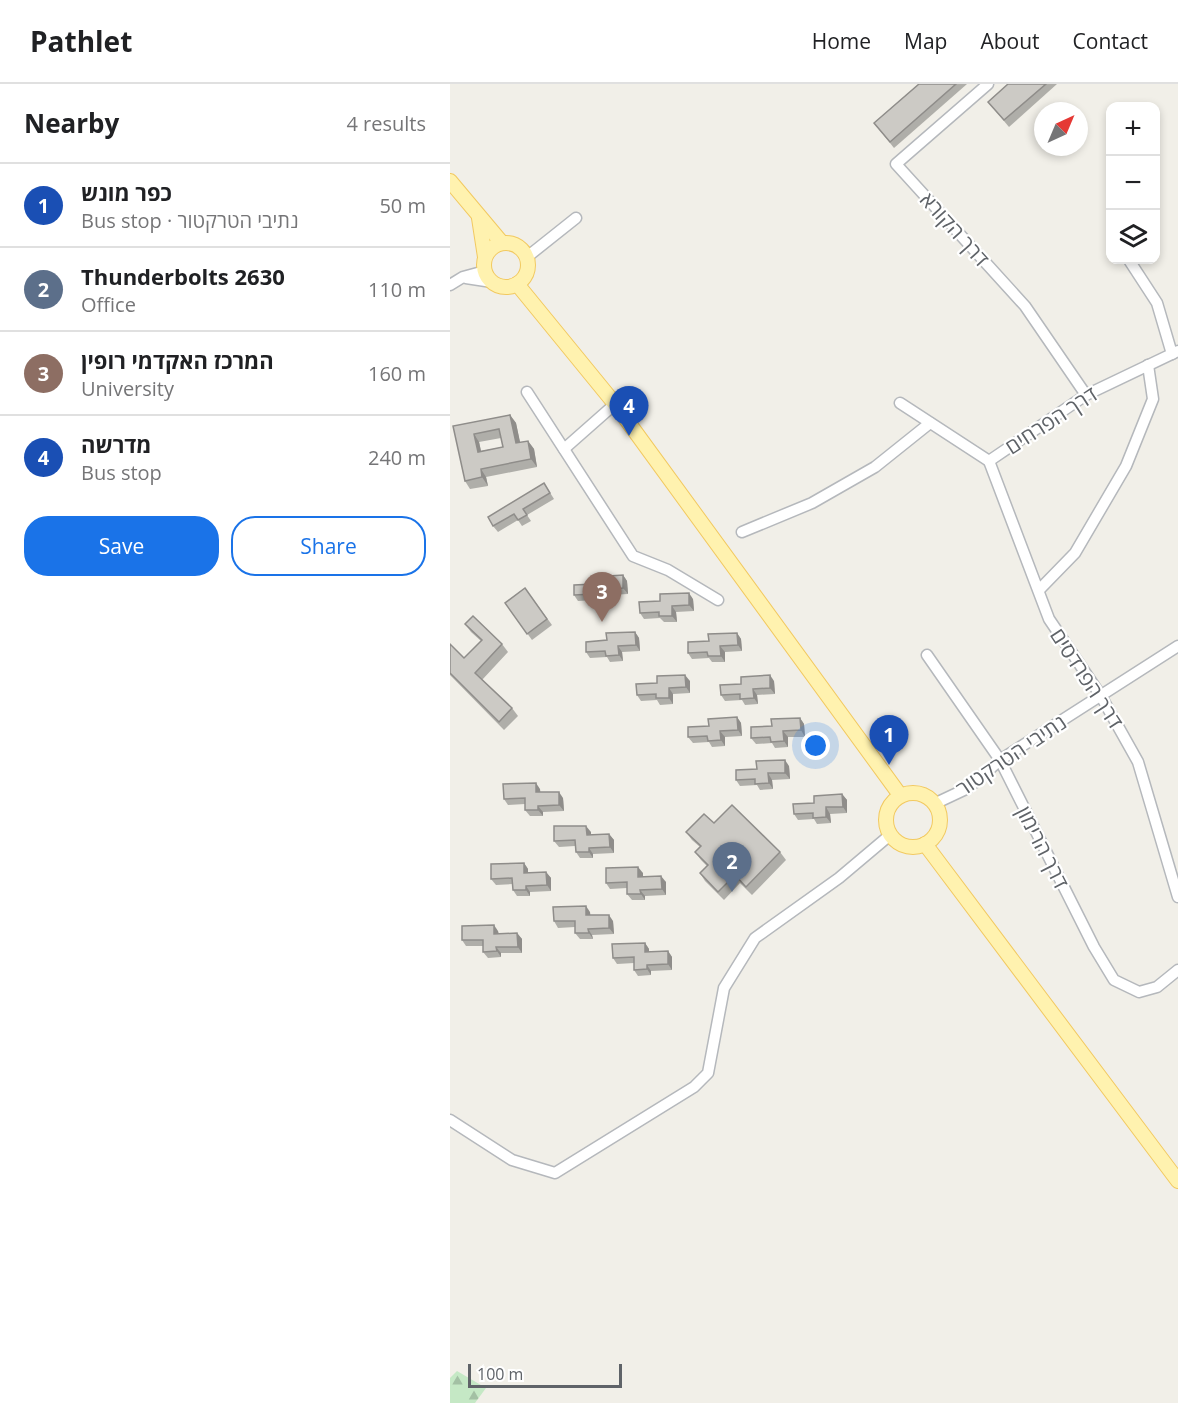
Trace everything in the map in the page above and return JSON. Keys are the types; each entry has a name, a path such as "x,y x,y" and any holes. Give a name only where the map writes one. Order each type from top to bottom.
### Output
{"main road":[{"path":"450,181 502,243"},
{"path":"479,218 485,257 489,277 505,287 517,284 526,275 527,257 517,246 502,243 495,246 485,257"},
{"path":"517,284 615,404 900,795"},
{"path":"915,793 934,804 938,810 939,826 925,844 918,846 902,844 890,835 886,826 888,808 900,795 915,793"},
{"path":"925,844 1178,1181"}],"street":[{"name":"דרך הקורא","path":"988,84 896,164 1025,306 1086,395"},
{"path":"527,257 576,218"},
{"path":"1132,264 1157,303 1175,352"},
{"path":"450,285 463,277 489,277"},
{"name":"דרך הפרחים","path":"900,403 988,461 1086,395 1175,352"},
{"path":"1039,590 1076,553 1126,466 1153,399 1148,365"},
{"path":"527,392 633,556 668,570 718,600"},
{"path":"564,449 615,404"},
{"path":"742,532 812,503 866,472 930,423"},
{"name":"דרך הפרדסים","path":"988,461 1049,619 1101,696 1138,762 1178,897"},
{"name":"נתיבי הטרקטור","path":"934,804 968,788 1000,760 1178,646"},
{"name":"דרך הרימון","path":"927,656 1000,760 1094,947 1114,980 1139,992 1157,987 1178,970"},
{"path":"450,1120 512,1160 555,1173 694,1087 708,1073 724,988 755,938 822,891 890,835"}],"green space":[{"path":"457,1371 486,1388 475,1403 450,1403 450,1378"}],"building":[{"path":"919,84 956,84 890,142 874,123"},
{"path":"1008,84 1046,84 1004,120 988,102"},
{"path":"510,415 516,443 528,441 531,459 481,469 482,477 465,481 453,426","holes":["499,429 503,447 478,452 474,434"]},
{"path":"544,483 550,493 523,509 527,515 518,520 514,514 493,526 488,517"},
{"path":"623,575 623,588 606,589 607,598 593,599 593,594 574,595 574,585 595,584 594,577"},
{"path":"525,588 547,619 527,634 505,603"},
{"path":"689,593 689,605 672,606 672,616 659,616 659,612 640,613 639,602 660,601 660,594"},
{"path":"473,616 502,644 475,673 512,708 499,722 450,673 450,644 464,658 482,640 465,624"},
{"path":"635,632 636,645 618,646 619,655 606,656 605,651 586,652 586,642 607,640 606,633"},
{"path":"737,633 738,645 720,646 721,656 708,656 707,652 688,653 688,642 709,641 708,634"},
{"path":"685,675 686,687 669,688 669,698 656,698 656,694 637,695 636,684 657,683 657,676"},
{"path":"770,675 770,688 753,689 754,698 740,699 740,694 721,695 720,685 741,684 741,677"},
{"path":"737,717 738,730 720,731 721,740 708,741 707,736 688,737 688,727 709,726 708,719"},
{"path":"800,718 801,730 783,731 784,741 771,742 770,737 751,738 751,727 772,726 771,719"},
{"path":"785,760 785,773 768,773 769,783 755,784 755,779 736,780 736,770 757,769 756,761"},
{"path":"536,783 536,792 559,792 559,805 538,806 538,810 525,810 525,798 504,799 503,784"},
{"path":"842,794 843,807 826,807 826,817 813,818 813,813 794,814 793,804 814,803 814,796"},
{"path":"732,805 780,852 746,887 735,875 718,892 700,873 708,865 695,852 701,846 686,832 704,814 714,823"},
{"path":"554,826 586,826 587,835 609,834 610,847 589,848 589,852 576,852 575,840 554,841"},
{"path":"524,863 524,873 546,872 547,885 526,886 526,890 513,890 512,878 491,879 491,864"},
{"path":"638,867 638,877 661,876 662,889 640,890 641,894 627,894 627,882 606,883 606,868"},
{"path":"586,906 586,915 609,915 609,928 588,929 589,933 575,933 575,921 554,921 553,907"},
{"path":"494,925 494,934 517,933 518,947 496,947 497,951 483,952 483,940 462,940 462,926"},
{"path":"645,943 645,952 668,951 668,964 647,965 647,969 634,970 634,957 613,958 612,944"}],"place":[{"name":"מדרשה","path":"629,436"},
{"name":"המרכז האקדמי רופין","path":"602,622"},
{"name":"כפר מונש","path":"889,765"},
{"name":"Thunderbolts 2630","path":"732,892"}]}
